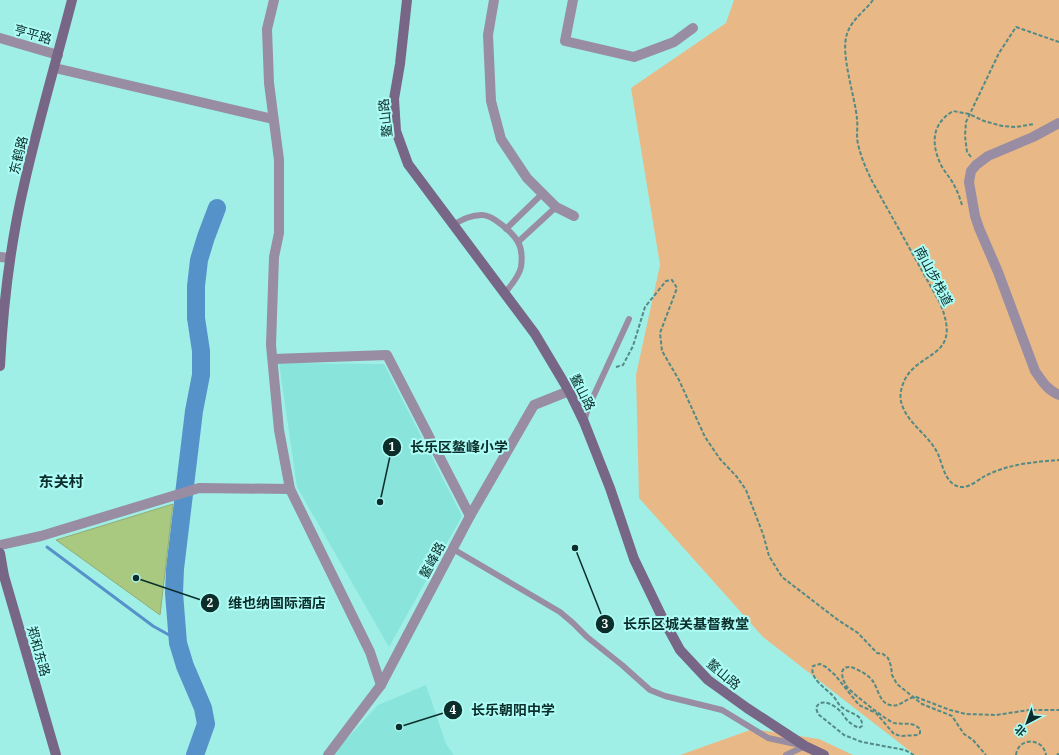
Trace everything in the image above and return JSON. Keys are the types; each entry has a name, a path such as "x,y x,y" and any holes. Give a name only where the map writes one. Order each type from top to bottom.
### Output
{"street":[{"name":"东鹤路","path":"0,366 4,308 5,258 72,0"},
{"path":"274,0 267,30 269,83 278,160 279,233 274,257 271,345 280,430 290,489 370,652 381,685"},
{"name":"鳌山路","path":"408,0 394,99 396,131 408,164 535,334 569,391 584,422 610,488 634,559 680,650 708,680 747,708 805,746 824,755"},
{"path":"494,0 488,34 491,100 502,139 527,178 556,207 574,216"},
{"path":"574,0 564,41 634,58 674,42 693,28"},
{"name":"亨平路","path":"0,38 58,55"},
{"path":"55,68 273,119"},
{"path":"1059,123 988,156 971,171 969,182 975,216 979,228 998,272 1035,371 1044,385 1059,395"},
{"path":"273,358 387,355 470,516"},
{"name":"鳌峰路","path":"328,755 381,685 470,516 534,405 569,391"},
{"path":"0,545 41,536 199,488 290,489"},
{"name":"郑和东路","path":"0,553 4,576 56,755"}],"lane":[{"path":"506,228 542,194"},
{"path":"518,242 556,207"},
{"path":"453,225 467,217 483,215 495,220 506,228 518,242 521,252 521,267 516,279 505,293"},
{"path":"584,422 588,408 629,319"},
{"path":"452,549 560,612 587,637 650,690 665,696 722,710 768,738 805,746"},
{"path":"786,755 805,746"}],"path":[{"name":"南山步栈道","path":"873,0 851,26 847,34 844,50 858,120 858,142 864,163 872,181 940,303 946,318 947,328 942,346 934,354 911,370 903,381 900,393 902,404 910,420 927,438 938,453 946,476 953,484 961,487 970,485 995,471 1025,463 1059,460"},
{"path":"976,165 968,152 965,136 966,122 999,53 1016,27 1059,42"},
{"path":"963,207 955,186 940,162 934,143 934,134 939,122 953,111 969,114 984,121 1002,126 1016,127 1034,124 1040,121"},
{"path":"606,370 623,365 633,346 645,307 666,281 672,280 677,288 660,334 662,351 679,380 705,437 720,459 737,477 746,490 763,534 769,556 782,577 838,620 858,633 877,653 883,654 888,658 892,666 892,675 897,684 922,704 952,716 964,734 973,740 986,755"},
{"path":"914,755 905,750 862,742 849,737 818,714 816,708 819,704 825,702 836,708 848,721 856,726 861,728 863,724 858,716 840,707 831,694 818,683 812,668 813,666 817,664 826,667 835,675 855,701 862,707 876,713 891,731 898,735 918,735 921,731 914,724 894,723 888,720 849,689 843,679 842,672 844,668 847,666 853,667 869,677 878,694 890,706 902,704 912,697 916,697 966,714 996,715 1029,710 1059,710"},
{"path":"1043,747 1035,742 1026,742 1018,748 1016,755 1016,753 1018,748 1021,744 1025,742 1030,741 1035,741 1040,744 1043,747 1046,755"}],"shaded area":[{"path":"734,0 1059,0 1059,755 915,755 763,637 639,498 636,375 660,265 631,88 726,23"},
{"path":"279,363 384,364 462,516 389,647 297,487"},
{"path":"426,685 446,744 454,755 332,755 378,705"},
{"path":"753,729 819,739 853,755 680,755"}],"building":[{"path":"173,504 160,615 56,540"}],"waterway":[{"path":"195,755 206,724 203,708 185,666 178,643 174,593 175,569 194,411 201,375 201,351 196,318 196,286 199,260 217,208"},
{"path":"47,547 153,626 178,640"}],"place":[{"name":"长乐区鳌峰小学","path":"380,502"},
{"name":"长乐区城关基督教堂","path":"575,548"},
{"name":"维也纳国际酒店","path":"136,578"},
{"name":"长乐朝阳中学","path":"399,727"}],"district":[{"name":"东关村","path":"61,481"}]}
